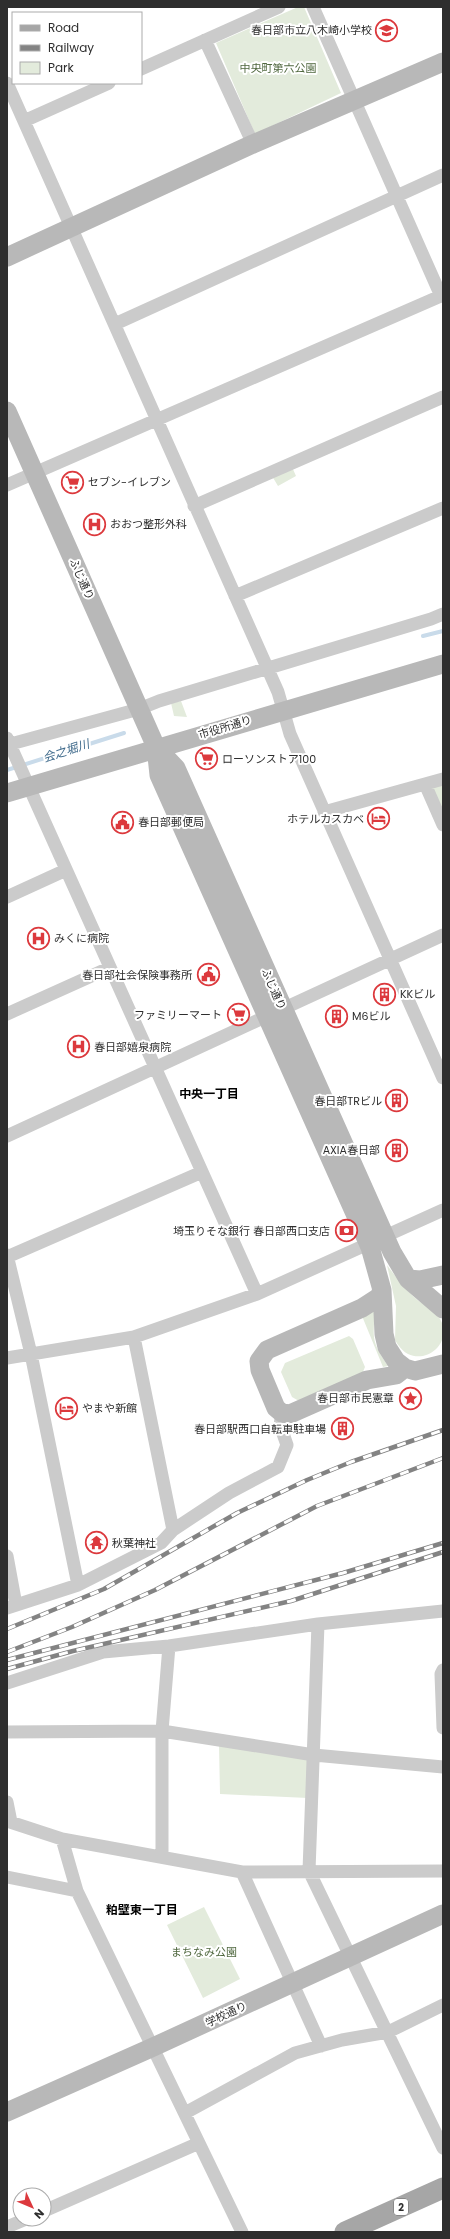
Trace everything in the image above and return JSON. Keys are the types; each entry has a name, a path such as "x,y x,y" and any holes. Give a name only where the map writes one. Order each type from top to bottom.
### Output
{"main road":[{"name":"2","path":"345,2232 443,2188"}],"street":[{"path":"142,68 279,7"},
{"path":"7,485 156,418 442,296 313,7"},
{"path":"205,40 253,144"},
{"path":"7,257 253,144 443,62"},
{"path":"7,83 278,692 286,725 443,1077"},
{"path":"24,121 107,84"},
{"path":"114,324 443,176"},
{"path":"194,506 443,397"},
{"name":"ふじ通り","path":"7,411 154,743 160,775 274,1012 376,1239"},
{"path":"235,596 443,508"},
{"path":"257,1294 9,745 140,712 159,701 269,673 443,614"},
{"name":"市役所通り","path":"7,793 26,782 154,743 283,710 443,664"},
{"path":"324,812 443,779"},
{"path":"425,784 443,825"},
{"path":"7,897 66,870"},
{"path":"7,1136 155,1066 443,935"},
{"path":"7,1014 109,968"},
{"path":"78,1585 31,1354 7,1256 202,1172"},
{"path":"7,1358 134,1337 257,1294 443,1210"},
{"path":"376,1239 395,1258 408,1279 443,1309"},
{"path":"376,1239 376,1260 382,1290 384,1334 387,1347 396,1361 405,1368 422,1371 442,1364"},
{"path":"408,1279 420,1280 440,1278"},
{"path":"382,1290 379,1297 362,1308 267,1350 259,1360 260,1370 276,1408 282,1413 290,1414 367,1380 396,1375 405,1368"},
{"path":"134,1337 173,1530"},
{"path":"7,1556 12,1606 78,1585 161,1543 173,1530 229,1493 278,1467 287,1445 280,1425 282,1413"},
{"path":"7,1684 102,1652 169,1646 318,1624 443,1611"},
{"path":"318,1624 309,1871 443,2148"},
{"path":"162,1857 162,1730 169,1646"},
{"path":"443,1670 441,1674 443,1728"},
{"path":"7,1732 162,1730 314,1755 443,1767"},
{"path":"7,1802 9,1821 62,1839 242,1872 443,1871"},
{"path":"62,1839 77,1891 151,2048 185,2113 242,2232"},
{"path":"242,1872 321,2046"},
{"path":"7,1877 77,1891"},
{"name":"学校通り","path":"7,2112 151,2048 443,1914"},
{"path":"185,2113 295,2053 388,2032 443,2005"},
{"path":"52,2207 199,2143"}],"green space":[{"name":"中央町第六公園","path":"298,7 304,7 341,93 255,134 216,43"},
{"path":"292,467 296,476 278,486 272,476"},
{"path":"181,701 187,717 174,716 171,703"},
{"path":"443,782 443,817 429,786"},
{"path":"387,1265 410,1293 440,1318 444,1331 443,1338 435,1350 429,1354 415,1356 408,1354 402,1350 395,1340 396,1306"},
{"path":"374,1311 375,1341 379,1352 388,1366 383,1367 362,1316"},
{"path":"349,1336 353,1339 365,1367 362,1374 299,1401 292,1397 281,1372 285,1363"},
{"path":"219,1744 311,1757 308,1798 220,1794"},
{"name":"まちなみ公園","path":"204,1907 240,1979 203,1998 167,1925"}],"waterway":[{"name":"会之堀川","path":"423,636 443,631"},
{"name":"会之堀川","path":"7,770 124,733"}],"railway":[{"path":"7,1629 104,1589 237,1513 307,1480 351,1462 443,1430"},
{"path":"7,1652 72,1627 155,1590 317,1506 443,1458"},
{"path":"7,1660 343,1573 443,1543"},
{"path":"7,1669 73,1651 291,1601 443,1552"}],"place":[{"name":"春日部市立八木崎小学校","path":"387,30"},
{"name":"セブン-イレブン","path":"72,482"},
{"name":"おおつ整形外科","path":"94,524"},
{"name":"ローソンストア100","path":"207,759"},
{"name":"ホテルカスカベ","path":"379,819"},
{"name":"春日部郵便局","path":"123,822"},
{"name":"みくに病院","path":"39,938"},
{"name":"春日部社会保険事務所","path":"208,975"},
{"name":"KKビル","path":"384,994"},
{"name":"ファミリーマート","path":"238,1015"},
{"name":"M6ビル","path":"336,1016"},
{"name":"春日部嬉泉病院","path":"79,1047"},
{"name":"春日部TRビル","path":"397,1101"},
{"name":"AXIA春日部","path":"396,1150"},
{"name":"埼玉りそな銀行 春日部西口支店","path":"346,1231"},
{"name":"春日部市民憲章","path":"410,1398"},
{"name":"やまや新館","path":"66,1408"},
{"name":"春日部駅西口自転車駐車場","path":"342,1429"},
{"name":"秋葉神社","path":"97,1543"}],"district":[{"name":"中央一丁目","path":"209,1094"},
{"name":"粕壁東一丁目","path":"142,1910"}]}
